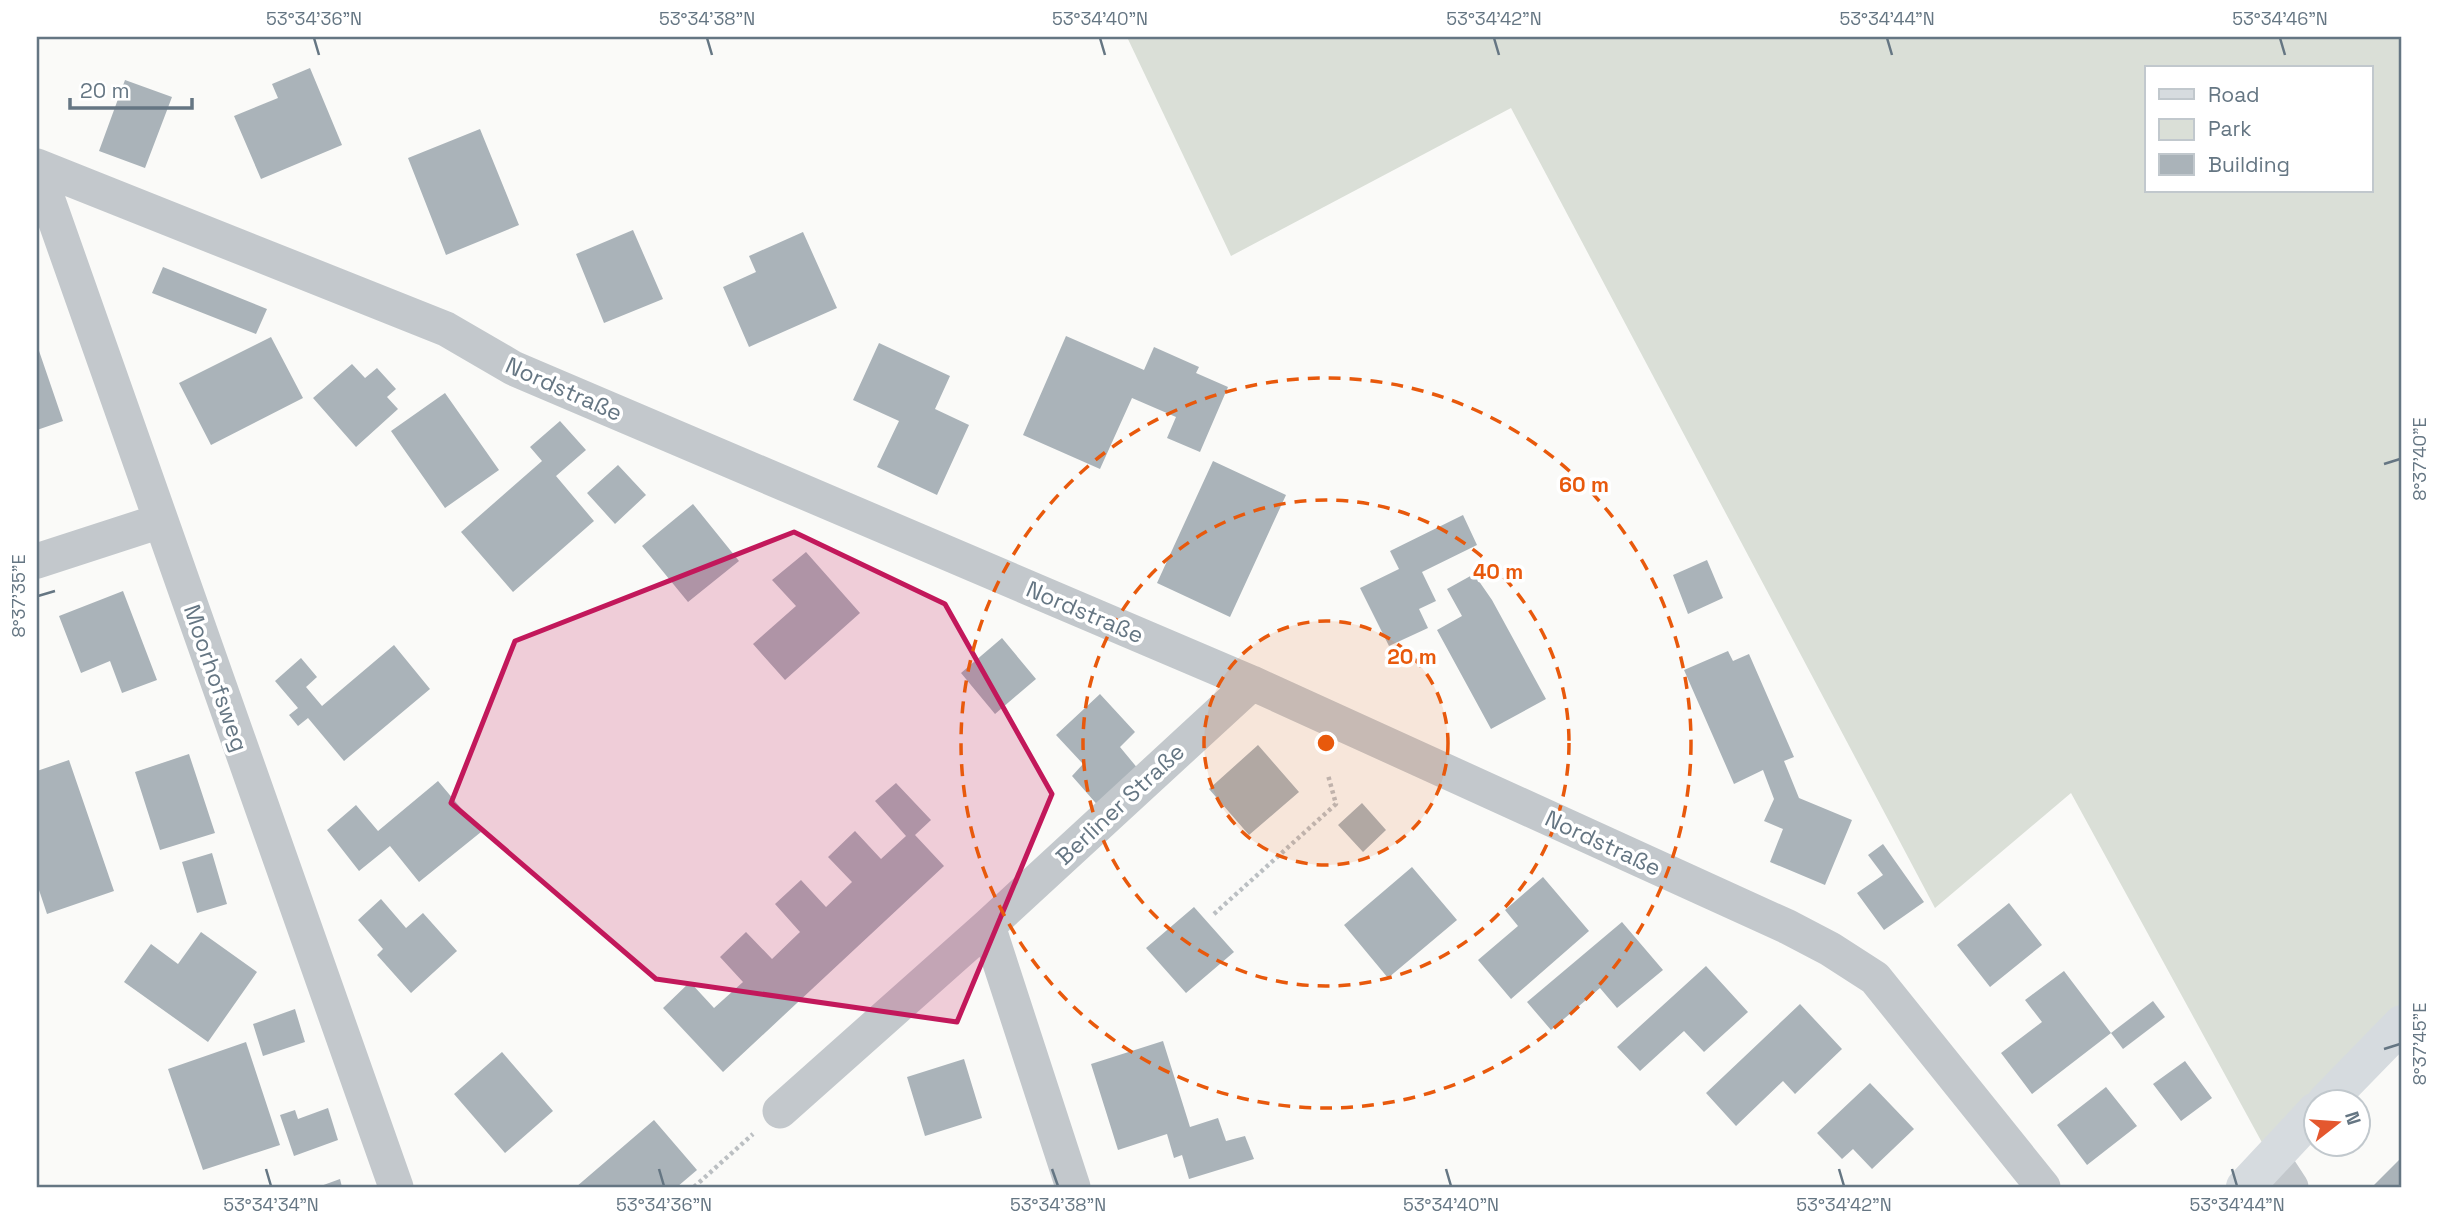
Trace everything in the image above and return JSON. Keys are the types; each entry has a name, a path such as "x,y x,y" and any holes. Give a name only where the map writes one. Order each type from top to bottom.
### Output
{"street":[{"name":"Moorhofsweg","path":"37,168 396,1187"},
{"name":"Nordstraße","path":"37,168 446,329 513,368 1252,683 1830,949 1875,978 2043,1187"},
{"path":"37,561 160,521"},
{"name":"Berliner Straße","path":"780,1111 988,926 1252,683"},
{"path":"988,926 1073,1187"},
{"path":"2339,1088 2402,1024"},
{"path":"2245,1187 2282,1173 2302,1137"}],"path":[{"path":"1214,914 1336,804 1328,775"},
{"path":"694,1187 780,1111"}],"highlighted area":[{"path":"794,532 945,604 1052,794 957,1022 656,979 451,803 515,641"}],"green space":[{"path":"1127,37 2402,37 2402,1009 2324,1088 2302,1088 2302,1110 2265,1148 2071,793 1935,908 1511,108 1231,256"}],"building":[{"path":"310,68 342,145 261,179 234,116 278,98 272,84"},
{"path":"125,80 172,97 145,168 99,151"},
{"path":"480,129 519,225 446,255 408,158"},
{"path":"633,230 663,299 604,323 576,254"},
{"path":"803,232 837,308 749,347 723,287 756,272 749,256"},
{"path":"163,267 267,309 256,334 152,293"},
{"path":"1066,336 1144,370 1154,347 1199,367 1196,373 1228,387 1200,452 1167,438 1176,417 1132,398 1100,469 1023,435"},
{"path":"271,337 303,398 211,445 179,383"},
{"path":"879,343 950,376 935,409 969,425 937,495 877,467 899,421 853,400"},
{"path":"37,345 63,421 37,430"},
{"path":"352,364 365,378 377,368 396,389 387,397 398,409 356,447 313,398"},
{"path":"445,393 499,470 445,508 391,431"},
{"path":"560,421 586,450 556,476 594,521 513,592 461,532 542,461 530,447"},
{"path":"1213,461 1286,495 1230,617 1157,583"},
{"path":"618,465 646,495 615,524 587,493"},
{"path":"693,504 739,561 688,602 642,546"},
{"path":"1463,515 1477,545 1422,572 1436,601 1419,609 1428,628 1389,646 1360,588 1399,569 1390,551"},
{"path":"806,552 860,613 785,680 753,644 796,606 772,580"},
{"path":"1707,560 1723,598 1688,614 1673,575"},
{"path":"1474,574 1492,600 1546,699 1491,729 1437,630 1462,616 1447,589"},
{"path":"123,591 157,680 122,693 110,661 81,673 59,616"},
{"path":"1002,638 1036,679 995,714 961,673"},
{"path":"394,645 430,689 344,761 308,718 298,726 289,715 298,708 275,681 301,658 317,677 306,687 322,706"},
{"path":"1728,651 1733,661 1749,654 1794,757 1784,761 1799,798 1852,820 1825,885 1770,862 1783,829 1764,821 1774,799 1763,770 1734,784 1684,670"},
{"path":"1100,694 1135,732 1120,747 1139,770 1101,809 1072,776 1083,764 1056,735"},
{"path":"1258,745 1299,792 1249,835 1209,789"},
{"path":"189,754 215,833 160,850 135,772"},
{"path":"69,760 114,891 47,914 37,884 37,771"},
{"path":"438,781 481,832 419,882 390,846 359,871 327,830 356,805 378,831"},
{"path":"896,783 931,820 915,835 944,866 723,1072 663,1008 690,982 714,1008 743,982 720,957 746,932 772,959 800,932 775,904 801,880 826,907 852,882 828,857 855,831 881,859 906,836 875,801"},
{"path":"1362,803 1386,830 1363,852 1338,825"},
{"path":"1883,844 1924,902 1884,930 1857,893 1883,875 1868,855"},
{"path":"212,853 227,904 197,913 182,862"},
{"path":"1412,867 1457,920 1388,978 1344,925"},
{"path":"1543,877 1589,931 1511,999 1478,960 1518,926 1505,910"},
{"path":"381,899 406,928 423,913 457,951 411,993 377,955 383,949 358,920"},
{"path":"2009,903 2042,945 1990,987 1957,945"},
{"path":"1194,907 1234,952 1186,993 1146,948"},
{"path":"1622,922 1663,970 1617,1008 1600,988 1551,1030 1527,1002"},
{"path":"201,932 257,972 208,1042 124,982 151,944 178,964"},
{"path":"1706,966 1748,1012 1704,1052 1684,1031 1640,1071 1617,1047"},
{"path":"2064,971 2111,1033 2032,1094 2001,1053 2042,1022 2025,1000"},
{"path":"2153,1001 2165,1017 2123,1049 2111,1033"},
{"path":"1800,1004 1842,1049 1795,1094 1783,1081 1736,1126 1706,1093"},
{"path":"295,1009 305,1042 263,1056 253,1024"},
{"path":"1163,1041 1190,1127 1218,1118 1226,1141 1245,1136 1254,1159 1189,1179 1182,1155 1174,1158 1167,1134 1118,1150 1091,1064"},
{"path":"246,1042 280,1145 203,1170 168,1069"},
{"path":"502,1052 553,1111 505,1153 454,1094"},
{"path":"964,1059 982,1118 925,1136 907,1077"},
{"path":"2185,1061 2212,1098 2181,1121 2153,1084"},
{"path":"1870,1083 1914,1129 1872,1169 1853,1149 1842,1159 1817,1133"},
{"path":"2106,1087 2137,1126 2087,1165 2057,1125"},
{"path":"328,1108 338,1140 294,1156 280,1115 295,1110 298,1119"},
{"path":"654,1120 697,1170 677,1187 576,1187"},
{"path":"2402,1157 2402,1187 2374,1187 2373,1186"},
{"path":"340,1179 342,1187 318,1187"}]}
